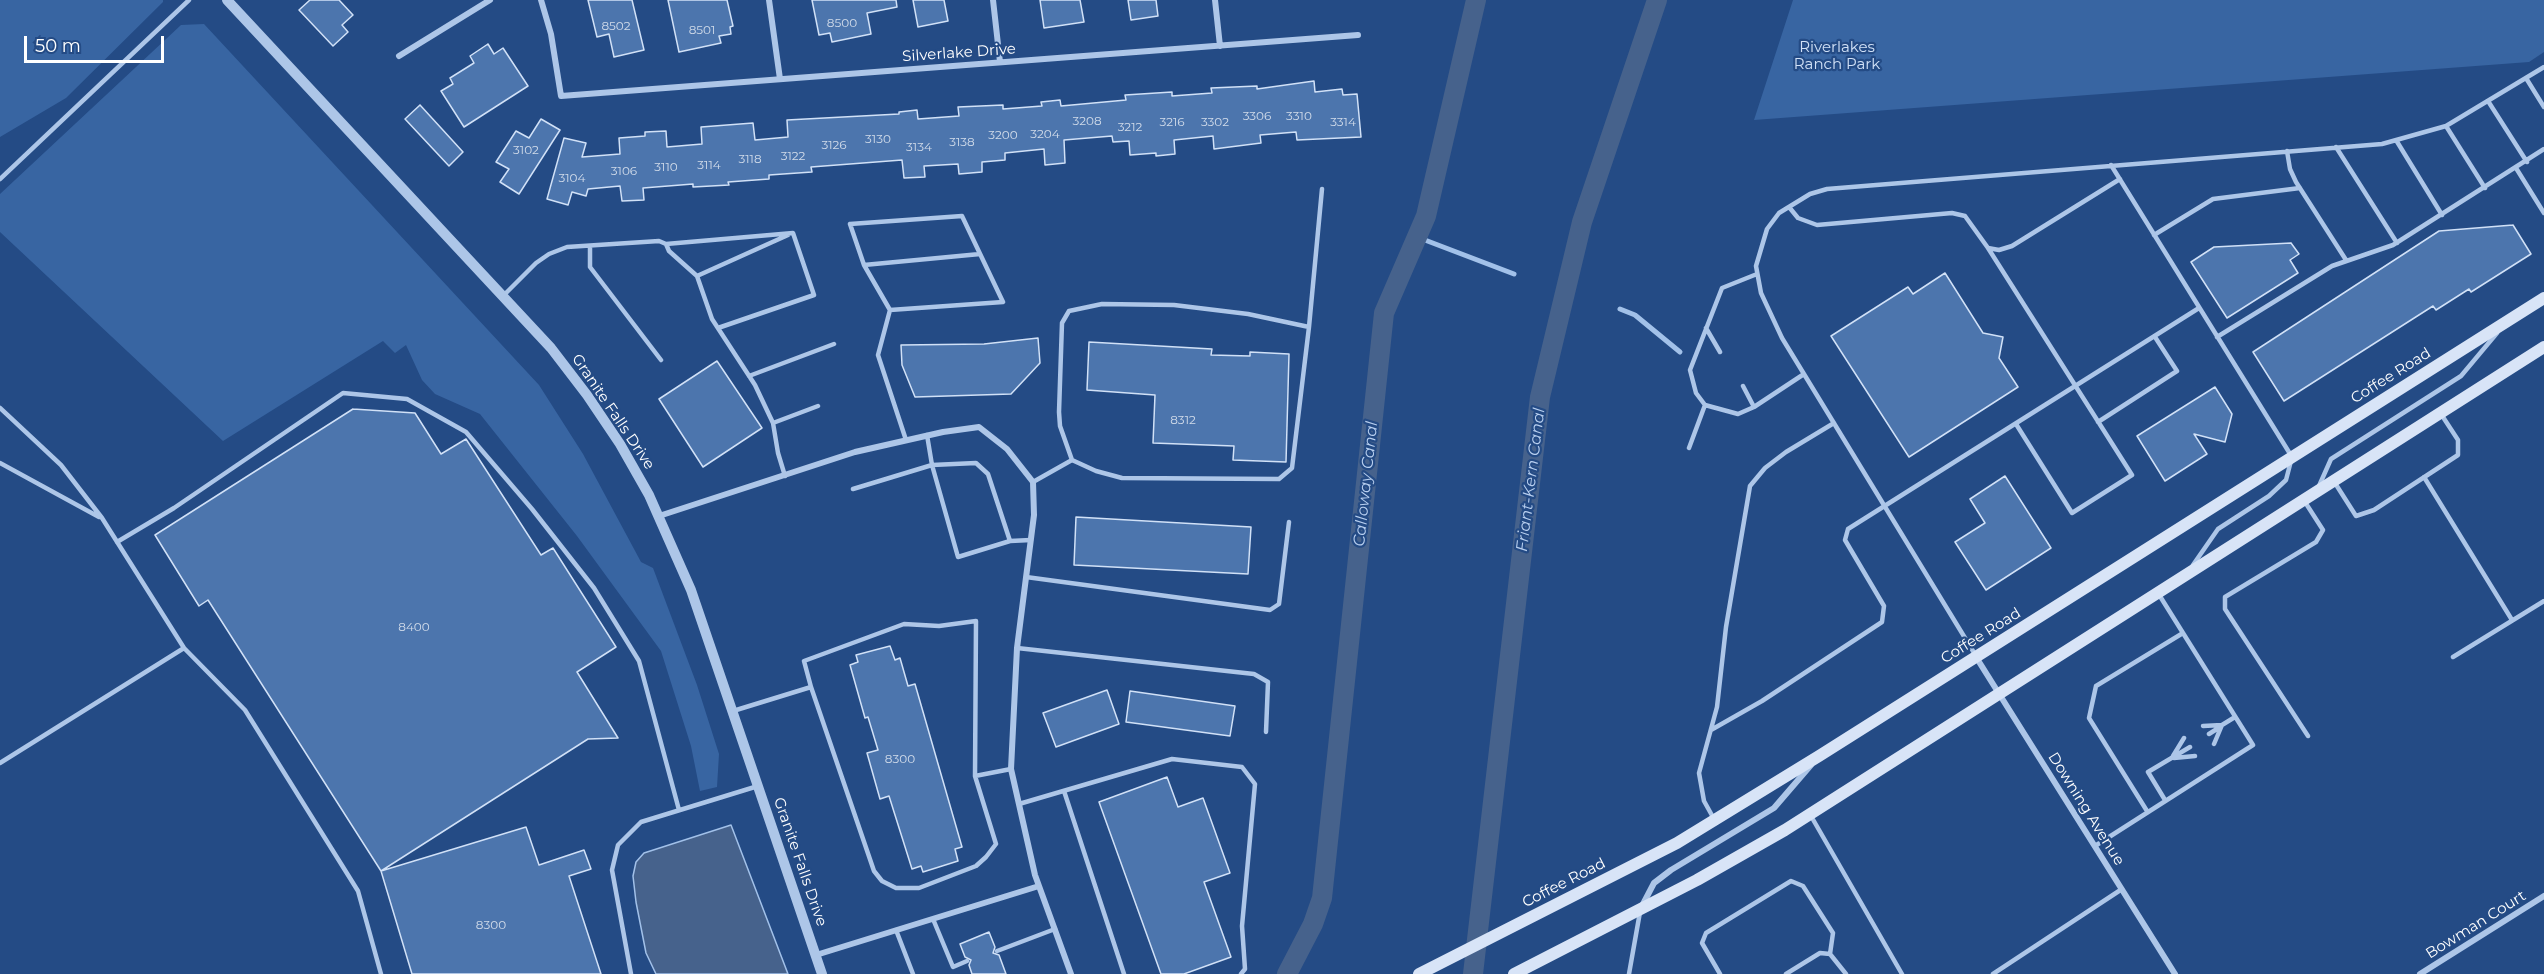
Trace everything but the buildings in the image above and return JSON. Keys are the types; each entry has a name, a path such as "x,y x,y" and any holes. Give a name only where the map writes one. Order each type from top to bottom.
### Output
{"main road":[{"name":"Coffee Road","path":"1419,974 1677,843 1819,756 2544,298"},
{"path":"1514,974 1697,880 1810,814 2544,347"}],"street":[{"name":"Granite Falls Drive","path":"227,0 551,348 587,395 620,444 659,516 692,590 822,974"},
{"path":"399,56 490,0"},
{"name":"Silverlake Drive","path":"541,0 551,34 561,96 1358,35"},
{"path":"769,0 780,79"},
{"path":"993,0 1000,62"},
{"path":"1215,0 1220,46"},
{"path":"659,516 855,452 927,435 979,427 1007,449 1033,482 1034,515 1017,648 1011,769 1039,886 1071,974"},
{"name":"Downing Avenue","path":"1976,656 2175,974"},
{"path":"1640,908 1654,883 1671,870 1774,808 1819,756"},
{"path":"816,955 1039,886"},
{"name":"Bowman Court","path":"2420,974 2544,896"}],"lane":[{"path":"0,179 189,0"},
{"path":"1976,656 1782,338 1761,293 1756,266 1767,230 1779,213 1810,194 1827,189 2382,144 2446,126 2544,66"},
{"path":"2526,78 2544,107"},
{"path":"2488,101 2527,162"},
{"path":"2446,126 2485,188"},
{"path":"2396,140 2442,215"},
{"path":"2336,147 2397,243"},
{"path":"2217,337 2332,266 2346,260 2370,255 2397,243 2544,149"},
{"path":"2288,151 2290,169 2300,188 2346,260"},
{"path":"2111,165 2292,457 2286,480 2269,496 2218,529 2188,572"},
{"path":"2516,168 2544,213"},
{"path":"1988,248 1999,250 2012,246 2120,179"},
{"path":"2154,236 2213,199 2300,188"},
{"path":"1309,327 1248,314 1174,305 1102,304 1069,311 1062,323 1059,412 1060,426 1072,460 1096,471 1122,478 1279,479 1292,468 1309,327 1322,189"},
{"path":"1789,207 1798,218 1817,225 1952,213 1965,216 1988,248 2132,476 2073,513 2016,424"},
{"path":"890,310 1003,302 962,216 850,224 864,265 890,310 878,355 906,440"},
{"path":"504,296 536,262 567,247 659,241 666,244 793,233"},
{"path":"697,276 793,233"},
{"path":"718,328 814,295 793,233"},
{"path":"666,244 669,251 697,276 712,320 749,376 773,423 785,476"},
{"path":"590,246 590,267 662,360"},
{"path":"864,265 980,254"},
{"path":"1757,274 1722,288 1690,370 1696,393 1705,405 1738,414 1804,374"},
{"path":"1711,730 1762,701 1882,622 1884,606 1845,540 1845,533 1848,529 2199,308"},
{"path":"2317,491 2331,459 2461,376 2507,321"},
{"path":"1706,328 1720,352"},
{"path":"2098,422 2176,371 2155,337"},
{"path":"749,376 834,344"},
{"path":"1743,386 1754,406"},
{"path":"117,542 174,508 343,393 407,399 466,432 532,509 594,588 639,661 679,810"},
{"path":"1689,448 1705,405"},
{"path":"773,423 818,406"},
{"path":"0,408 61,465 102,518 184,648 245,710 358,891 381,974"},
{"path":"2334,480 2356,516 2374,510 2458,455 2458,440 2440,413"},
{"path":"1715,820 1704,801 1699,786 1699,773 1717,707 1726,627 1750,486 1765,468 1786,452 1834,423"},
{"path":"927,435 932,465 958,557 1010,541 1031,540"},
{"path":"1033,482 1072,460"},
{"path":"853,489 932,465 975,463 988,474 1010,541"},
{"path":"0,464 102,518"},
{"path":"2424,477 2512,620"},
{"path":"2303,500 2323,530 2316,542 2225,597 2226,609 2308,736"},
{"path":"1026,577 1270,610 1279,604 1289,522"},
{"path":"2095,846 2253,745 2158,592"},
{"path":"2453,657 2544,601"},
{"path":"976,621 975,776 996,844 986,857 976,866 919,888 896,888 882,881 874,871 811,687 804,661 904,624 939,626 976,621"},
{"path":"2147,811 2089,718 2096,686 2183,633"},
{"path":"0,763 184,648"},
{"path":"1017,648 1254,674 1268,682 1266,732"},
{"path":"733,711 811,687"},
{"path":"2209,734 2235,717"},
{"path":"2203,726 2223,725"},
{"path":"2214,744 2223,725"},
{"path":"2171,758 2184,738"},
{"path":"2165,800 2148,772 2190,747"},
{"path":"2171,758 2195,756"},
{"path":"1019,804 1172,759 1242,767 1255,784 1242,926 1245,969 1241,974"},
{"path":"975,776 1011,769"},
{"path":"631,974 612,870 618,845 641,822 758,786"},
{"path":"1064,791 1124,974"},
{"path":"1810,814 1902,974"},
{"path":"1720,974 1702,942 1706,933 1791,881 1803,886 1833,933 1830,954 1845,974"},
{"path":"1993,974 2122,889"},
{"path":"1629,974 1640,908"},
{"path":"933,919 953,967 967,962"},
{"path":"997,951 1055,929"},
{"path":"896,930 913,974"},
{"path":"1786,974 1820,953 1830,954"}],"green space":[{"path":"0,0 163,0 163,2 66,98 0,137"},
{"name":"Riverlakes Ranch Park","path":"1793,0 2544,0 2544,52 2529,62 1754,120"},
{"path":"204,24 539,385 583,454 641,562 653,568 697,685 719,754 717,787 700,791 691,746 661,651 577,536 480,414 435,394 422,380 406,345 395,353 383,341 223,441 0,232 0,194 181,25"}],"shaded area":[{"path":"731,825 788,974 656,974 646,953 636,902 633,876 636,862 644,853"}],"waterway":[{"name":"Calloway Canal","path":"1287,974 1313,924 1322,898 1384,313 1426,216 1476,0"},
{"name":"Friant-Kern Canal","path":"1473,974 1540,397 1582,222 1657,0"},
{"path":"1417,237 1514,274"},
{"path":"1620,309 1635,315 1680,352"}]}
